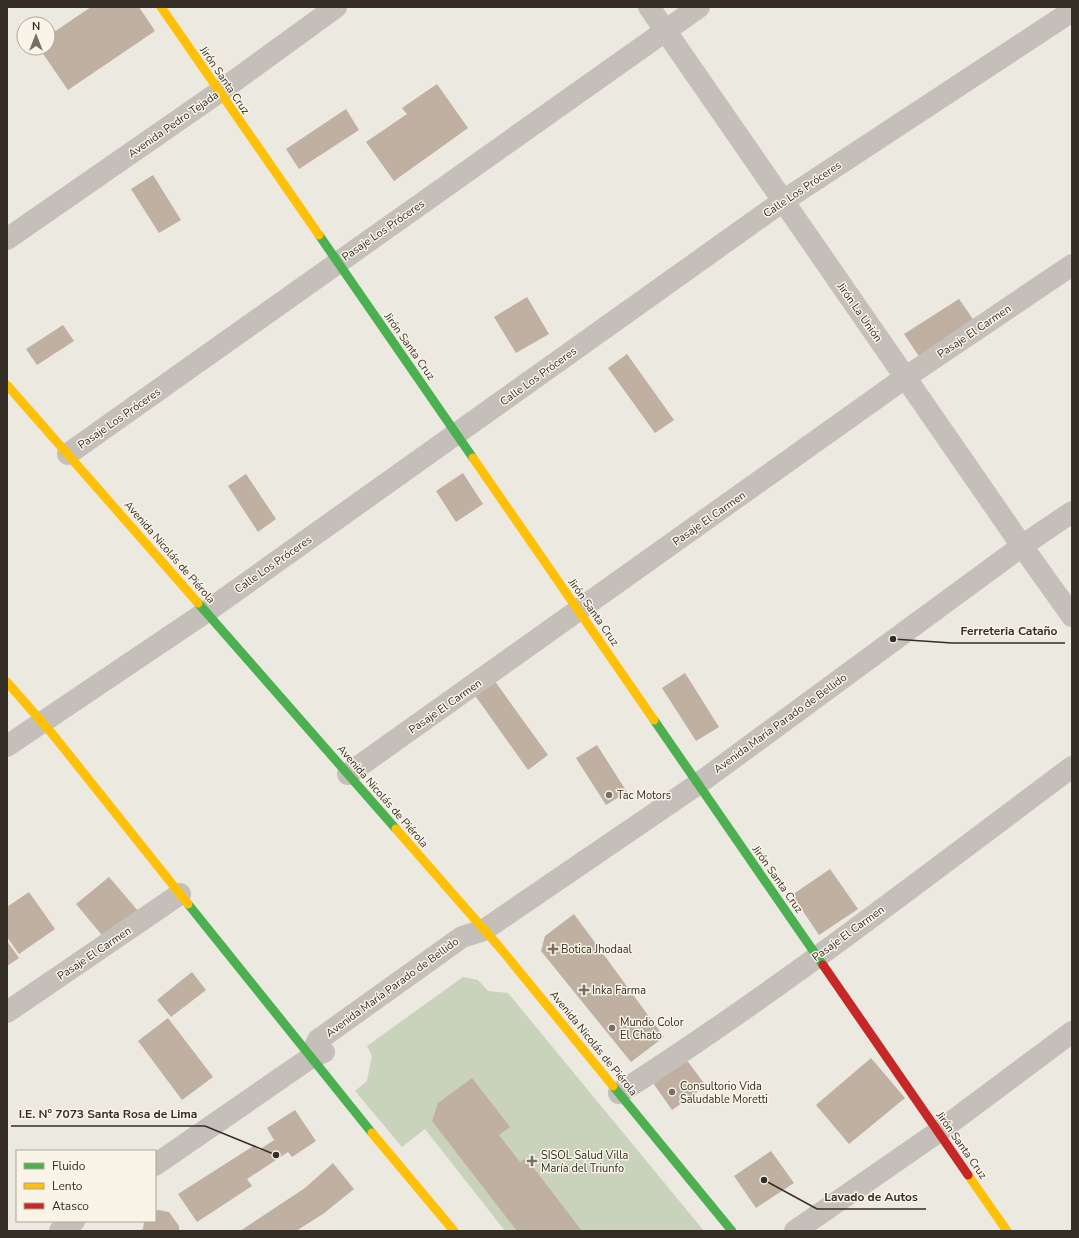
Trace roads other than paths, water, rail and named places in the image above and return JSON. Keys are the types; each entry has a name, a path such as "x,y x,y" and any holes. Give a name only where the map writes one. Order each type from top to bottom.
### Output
{"main road":[{"name":"Jirón Santa Cruz","path":"161,7 1007,1231"},
{"name":"Avenida Nicolás de Piérola","path":"7,385 484,930 732,1231"},
{"path":"7,682 42,722 310,1058 454,1231"}],"street":[{"name":"Avenida Pedro Tejada","path":"7,239 219,92 336,7"},
{"name":"Jirón La Unión","path":"650,7 1022,546 1072,616"},
{"name":"Pasaje Los Próceres","path":"68,454 698,7"},
{"name":"Calle Los Próceres","path":"7,746 206,612 783,201 1072,11"},
{"name":"Pasaje El Carmen","path":"348,774 906,377 1072,265"},
{"name":"Avenida María Parado de Bellido","path":"156,1164 310,1058 326,1052 472,947 484,930 698,784 1022,546 1072,512"},
{"name":"Pasaje El Carmen","path":"619,1093 656,1070 817,957 1072,767"},
{"name":"Pasaje El Carmen","path":"7,1012 180,894"},
{"path":"795,1231 938,1132 1072,1032"},
{"path":"60,1231 73,1222"}],"place":[{"name":"Ferreteria Cataño","path":"893,639"},
{"name":"Tac Motors","path":"609,795"},
{"name":"Botica Jhodaal","path":"553,949"},
{"name":"Inka Farma","path":"584,990"},
{"name":"Mundo Color El Chato","path":"612,1028"},
{"name":"Consultorio Vida Saludable Moretti","path":"672,1092"},
{"name":"I.E. N° 7073 Santa Rosa de Lima","path":"276,1155"},
{"name":"SISOL Salud Villa María del Triunfo","path":"532,1161"},
{"name":"Lavado de Autos","path":"764,1180"}]}
